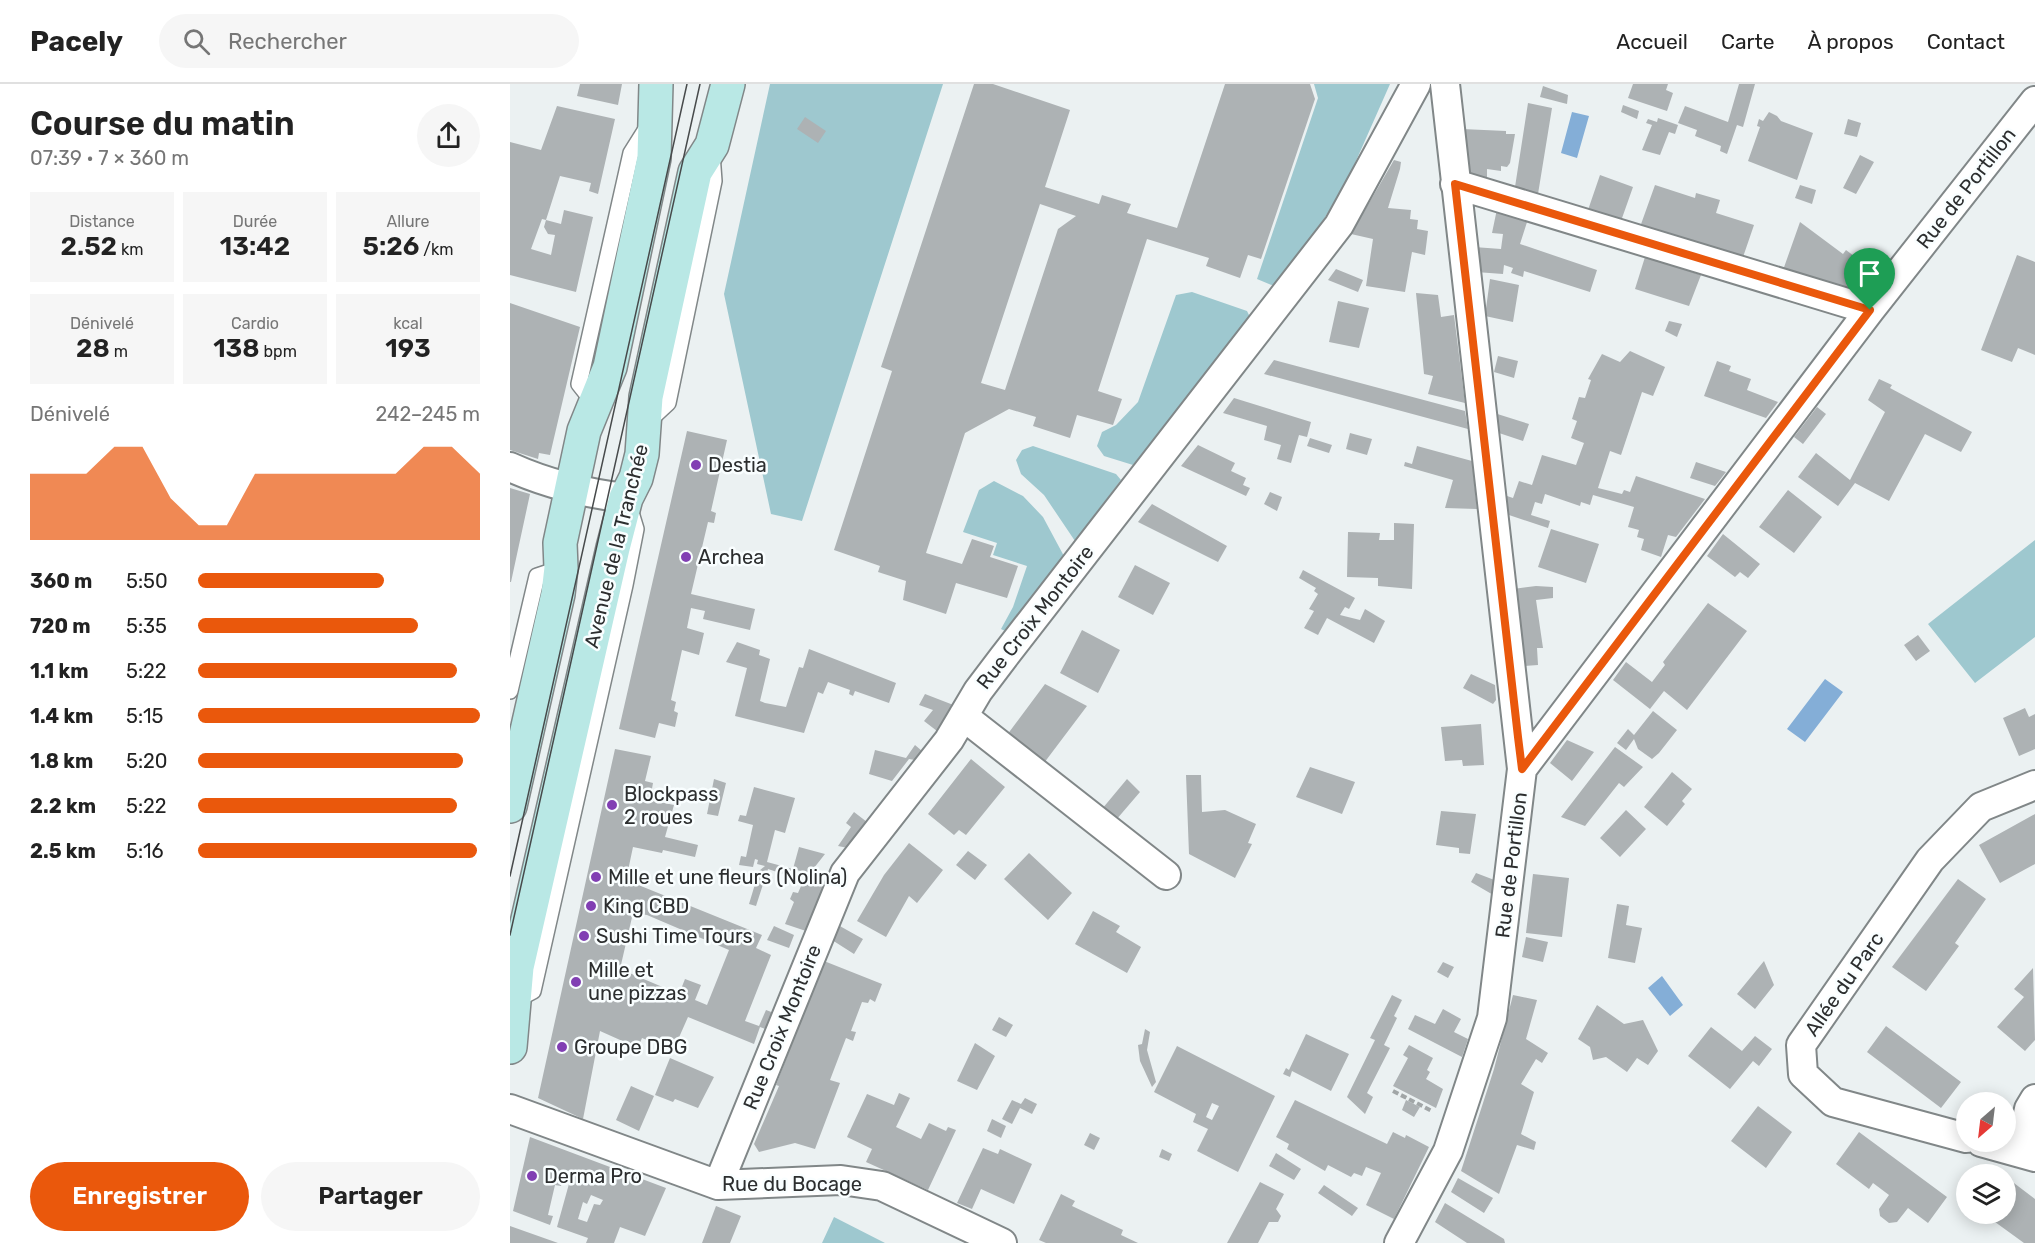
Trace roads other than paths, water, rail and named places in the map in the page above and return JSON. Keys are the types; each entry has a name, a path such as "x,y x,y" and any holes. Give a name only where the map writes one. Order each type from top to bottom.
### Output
{"main road":[{"path":"510,806 561,568 560,543 584,431 610,367 654,158 653,117 656,84"},
{"name":"Avenue de la Tranchée","path":"510,1047 517,967 626,498 636,478 642,454 642,420 695,172 712,145 728,84"}],"street":[{"name":"Rue Croix Montoire","path":"718,1185 844,873 949,740 1003,658 1339,225 1416,84"},
{"path":"1445,84 1522,769"},
{"name":"Rue de Portillon","path":"1399,1243 1448,1151 1492,1018 1522,769 1870,310 2035,101"},
{"path":"1455,184 1870,310"},
{"path":"510,467 529,476 608,496 626,498"},
{"path":"963,716 1166,875"},
{"name":"Allée du Parc","path":"1956,1135 1833,1102 1803,1074 1801,1045 1930,860 1981,807 2035,784"},
{"path":"2028,1154 2029,1109 2035,1099"},
{"name":"Rue du Bocage","path":"510,1109 718,1185 841,1180 882,1186 1002,1243"}],"lane":[{"path":"510,691 515,646 537,576 561,568"}],"water":[{"path":"1572,112 1589,116 1577,158 1561,153"},
{"path":"1825,679 1843,692 1805,742 1787,729"},
{"path":"1662,976 1683,1005 1670,1016 1648,988"}],"tram line":[{"path":"510,876 687,84"},
{"path":"510,935 700,84"}],"place":[{"name":"Destia","path":"696,465"},
{"name":"Archea","path":"686,557"},
{"name":"Blockpass 2 roues","path":"612,805"},
{"name":"Mille et une fleurs (Nolina)","path":"596,877"},
{"name":"King CBD","path":"591,906"},
{"name":"Sushi Time Tours","path":"584,936"},
{"name":"Mille et une pizzas","path":"576,982"},
{"name":"Groupe DBG","path":"562,1047"},
{"name":"Derma Pro","path":"532,1176"}]}
